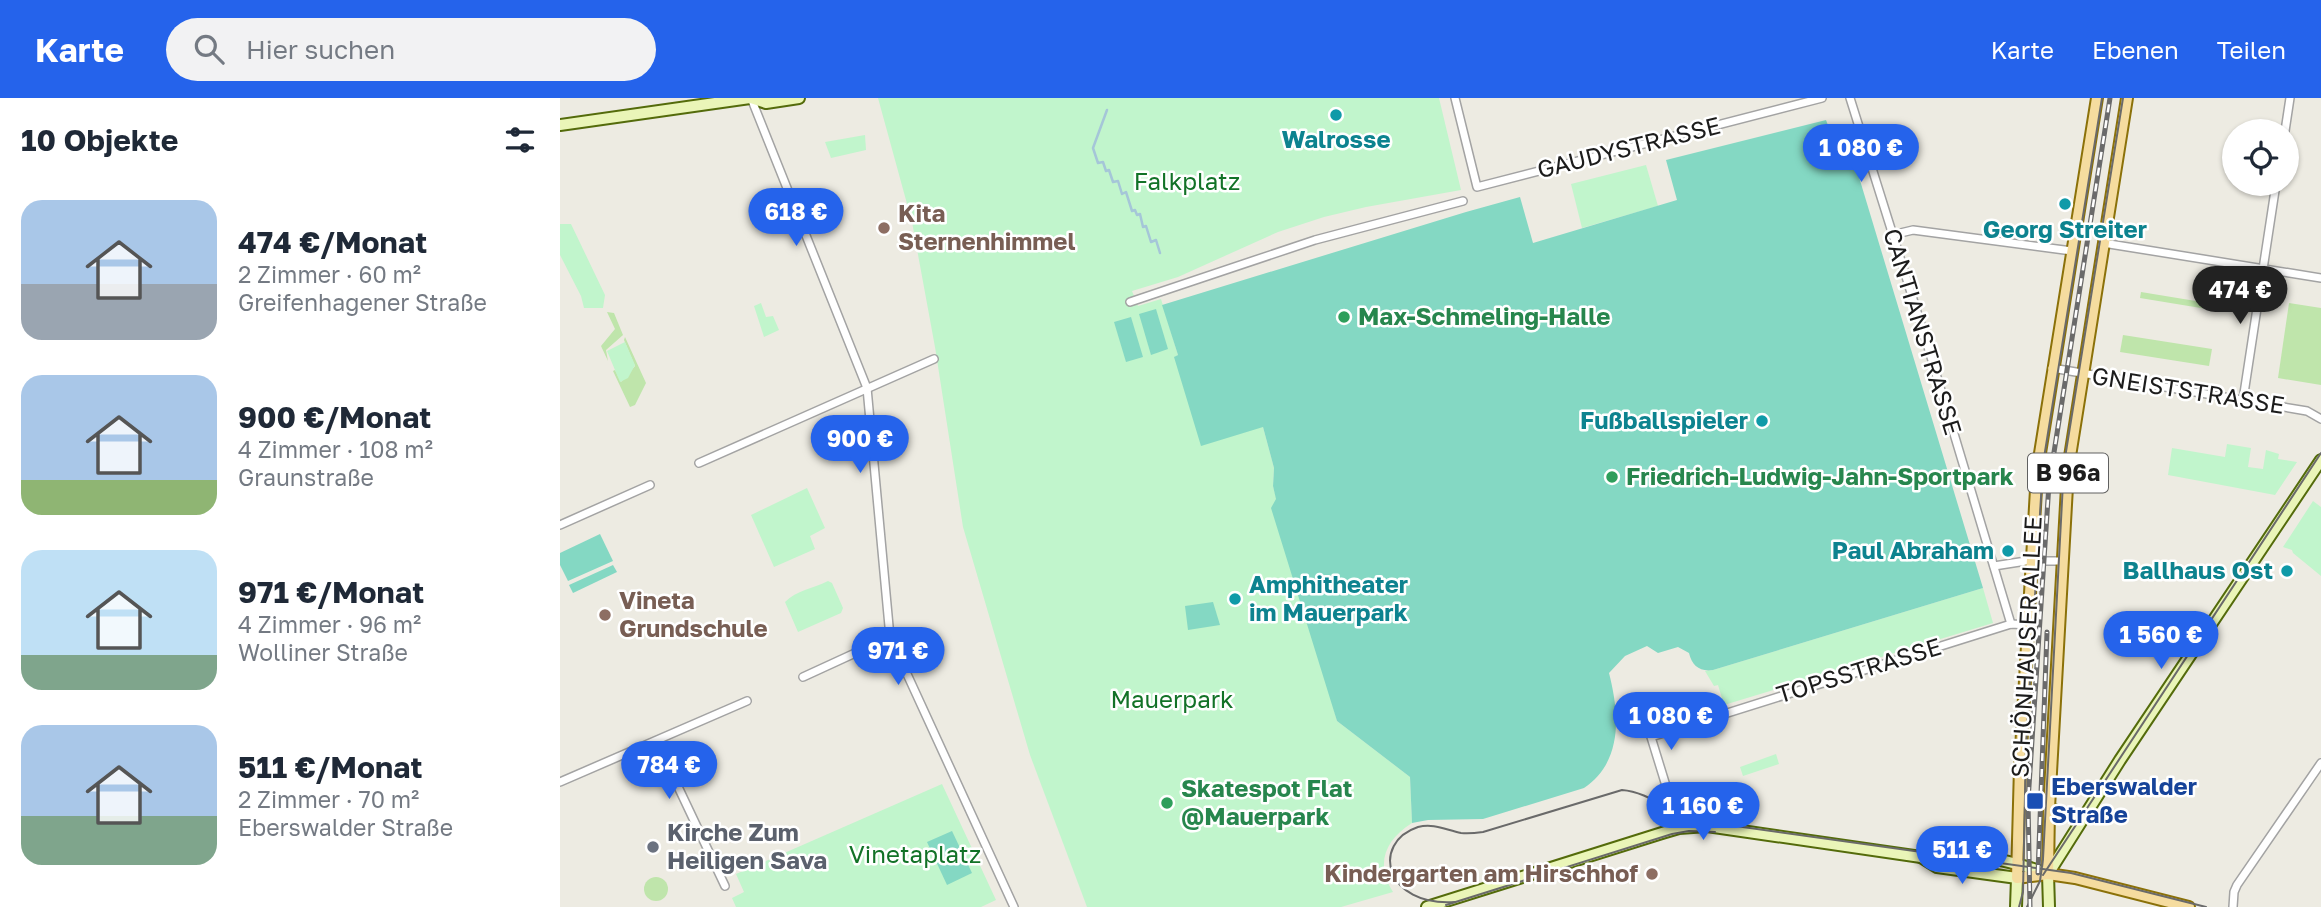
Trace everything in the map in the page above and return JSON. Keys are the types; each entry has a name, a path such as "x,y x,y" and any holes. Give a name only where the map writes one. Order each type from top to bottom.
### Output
{"main road":[{"path":"560,125 751,98 766,103 799,98"},
{"name":"SCHÖNHAUSER ALLEE","path":"2016,907 2018,797 2037,472 2097,98"},
{"name":"SCHÖNHAUSER ALLEE","path":"2049,907 2049,808 2069,460 2127,98"},
{"path":"2048,874 2081,820 2321,460"},
{"path":"2049,808 2081,820"},
{"path":"1427,907 1679,828 1707,826 1921,857 1942,852 2017,862 2048,874 2092,881 2189,907"},
{"path":"1921,857 1937,867 2017,878 2048,874"}],"street":[{"path":"751,98 867,388 890,637 1014,907"},
{"name":"GAUDYSTRASSE","path":"1455,98 1477,187 1822,98"},
{"name":"CANTIANSTRASSE","path":"1850,98 2011,624"},
{"path":"2287,119 2290,98"},
{"path":"2243,400 2274,196"},
{"path":"1130,302 1315,240 1463,201"},
{"path":"1892,235 1913,230 2072,250"},
{"path":"2103,243 2321,278"},
{"path":"699,463 934,359"},
{"name":"GNEISTSTRASSE","path":"2052,369 2307,411 2321,419"},
{"path":"560,525 650,485"},
{"path":"1994,566 2031,561 2062,561"},
{"name":"TOPSSTRASSE","path":"1679,828 1651,737 2011,624 2028,625"},
{"path":"803,677 890,637"},
{"path":"561,779 747,701"},
{"path":"657,741 666,762"},
{"path":"2233,907 2237,884 2321,763"},
{"path":"672,774 725,886"}],"green space":[{"name":"Mauerpark","path":"878,98 1439,98 1461,190 1324,217 1278,232 1178,277 1132,291 1138,306 1161,299 1178,355 1175,357 1263,427 1274,468 1273,486 1337,721 1410,777 1412,823 1389,845 1384,862 1393,892 1341,907 1087,907 1030,755 963,527 912,222"},
{"name":"Friedrich-Ludwig-Jahn-Sportpark","path":"1826,120 1829,128 1843,124 1983,588 1713,670 1697,667 1689,653 1678,647 1658,653 1647,646 1625,656 1609,673 1616,719 1612,750 1597,777 1584,788 1483,819 1412,823 1410,777 1337,721 1271,508 1276,499 1273,486 1274,468 1263,427 1201,446 1174,357 1178,355 1162,305 1520,197 1533,243 1677,200 1666,160"},
{"path":"865,135 866,150 831,158 825,142"},
{"path":"1646,165 1658,206 1582,228 1571,184"},
{"path":"560,224 571,224 605,295 603,308 584,308 581,296 560,255"},
{"path":"2141,292 2220,305 2219,311 2140,298"},
{"path":"761,303 766,317 773,316 779,330 764,337 754,306"},
{"path":"2289,303 2321,308 2321,385 2278,378"},
{"path":"1156,309 1168,349 1151,355 1139,314"},
{"path":"607,312 614,313 623,335 606,350 608,361 601,346 615,329"},
{"path":"1131,317 1143,357 1126,362 1114,322"},
{"path":"2123,335 2212,349 2209,366 2120,352"},
{"path":"625,337 646,383 635,405 630,407 613,371 615,370 621,382 635,366"},
{"path":"625,342 635,365 628,378 620,382 607,351"},
{"path":"2227,444 2251,448 2248,467 2263,469 2266,450 2279,454 2278,459 2297,462 2275,495 2168,475 2172,448 2225,457"},
{"path":"807,488 825,528 810,536 815,549 774,567 751,515"},
{"path":"2313,501 2321,507 2321,576 2292,550 2283,547"},
{"path":"600,534 613,561 568,581 560,565 560,553"},
{"path":"613,565 617,572 573,593 569,585"},
{"path":"828,581 832,583 843,608 841,613 798,632 785,602 800,592"},
{"path":"1983,588 1993,623 1724,705 1718,685 1714,686 1705,671 1713,670"},
{"path":"1213,602 1220,625 1188,630 1185,606"},
{"path":"1776,754 1779,764 1743,776 1740,767"},
{"name":"Vinetaplatz","path":"942,784 996,900 981,907 736,907 732,898 744,892 736,874"},
{"path":"952,831 972,873 947,885 927,842"},
{"path":"656,877 665,880 668,889 665,898 656,901 647,898 644,889 647,880"}],"waterway":[{"path":"1107,110 1093,148 1098,163 1103,162 1113,182 1118,181 1122,194 1126,192 1132,211 1140,214 1143,227 1146,226 1151,242 1156,240 1160,253"}],"tram line":[{"path":"2019,907 2023,892 2026,746 2043,464 2102,98"},
{"path":"2027,907 2040,881 2043,859 2064,464 2123,98"},
{"path":"2043,875 2321,453"},
{"path":"1455,902 1431,901 1413,895 1400,885 1392,872 1390,859 1394,846 1403,835 1424,826 1461,833 1483,832 1622,790 1642,795 1700,821 2071,873 2206,907"},
{"path":"1446,905 1672,834 1689,831 1715,832"}],"railway":[{"path":"2030,907 2028,801 2049,484 2110,98"},
{"path":"2038,873 2047,632"}],"place":[{"name":"Walrosse","path":"1336,115"},
{"name":"Georg Streiter","path":"2065,204"},
{"name":"Kita Sternenhimmel","path":"884,228"},
{"name":"Max-Schmeling-Halle","path":"1344,317"},
{"name":"Fußballspieler","path":"1762,421"},
{"name":"Friedrich-Ludwig-Jahn-Sportpark","path":"1612,477"},
{"name":"Paul Abraham","path":"2008,551"},
{"name":"Ballhaus Ost","path":"2287,571"},
{"name":"Amphitheater im Mauerpark","path":"1235,599"},
{"name":"Vineta Grundschule","path":"605,615"},
{"name":"Eberswalder Straße","path":"2035,801"},
{"name":"Skatespot Flat @Mauerpark","path":"1167,803"},
{"name":"Kirche Zum Heiligen Sava","path":"653,847"},
{"name":"Kindergarten am Hirschhof","path":"1652,874"}],"park label":[{"name":"Falkplatz","path":"1187,182"}]}
